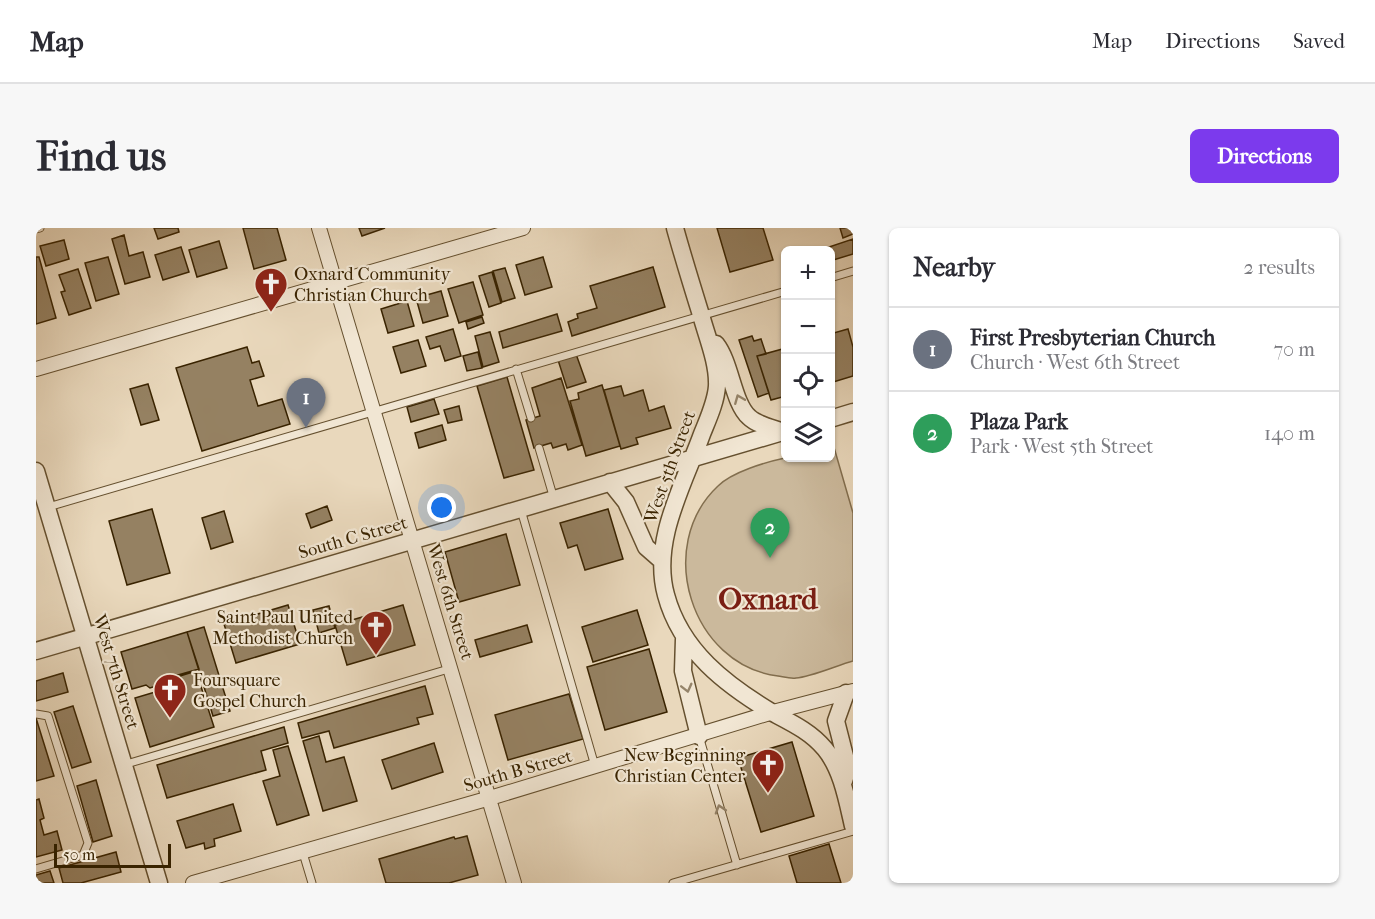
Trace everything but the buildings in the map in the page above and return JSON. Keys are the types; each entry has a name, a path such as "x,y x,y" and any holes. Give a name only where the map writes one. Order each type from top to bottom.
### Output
{"street":[{"name":"West 6th Street","path":"319,228 452,668 514,883"},
{"path":"36,369 523,228"},
{"name":"West 5th Street","path":"675,228 714,366 717,386 710,412 668,525 662,561 665,594 671,613 684,639 712,668 745,694 803,729 826,750 843,784 853,826"},
{"path":"702,321 720,349 745,413 755,422 781,430"},
{"path":"835,417 853,412"},
{"name":"South C Street","path":"36,651 781,432"},
{"name":"West 7th Street","path":"36,471 159,883"},
{"path":"610,482 626,502 645,547 662,561"},
{"path":"684,639 683,671 699,736"},
{"path":"843,784 848,768 836,721 849,692"},
{"name":"South B Street","path":"193,883 490,798 773,712 849,692"}],"lane":[{"path":"835,277 853,271"},
{"path":"46,508 516,369 702,321 781,293"},
{"path":"516,369 531,418"},
{"path":"539,448 554,499"},
{"path":"521,509 596,766"},
{"path":"123,765 452,668"},
{"path":"36,714 48,716 88,843 83,855 36,869"},
{"path":"699,736 737,865"},
{"path":"674,883 853,831"},
{"path":"303,853 312,883"}],"shaded area":[{"path":"835,451 853,513 853,661 794,678 778,676 748,667 723,650 704,627 691,599 686,570 688,539 699,511 718,486 732,476 781,459 781,462 835,462"}],"place":[{"name":"Oxnard Community Christian Church","path":"271,313"},
{"name":"First Presbyterian Church","path":"306,428"},
{"name":"Plaza Park","path":"770,558"},
{"name":"Saint Paul United Methodist Church","path":"376,656"},
{"name":"Foursquare Gospel Church","path":"170,719"},
{"name":"New Beginning Christian Center","path":"768,794"}],"district":[{"name":"Oxnard","path":"768,599"}]}
